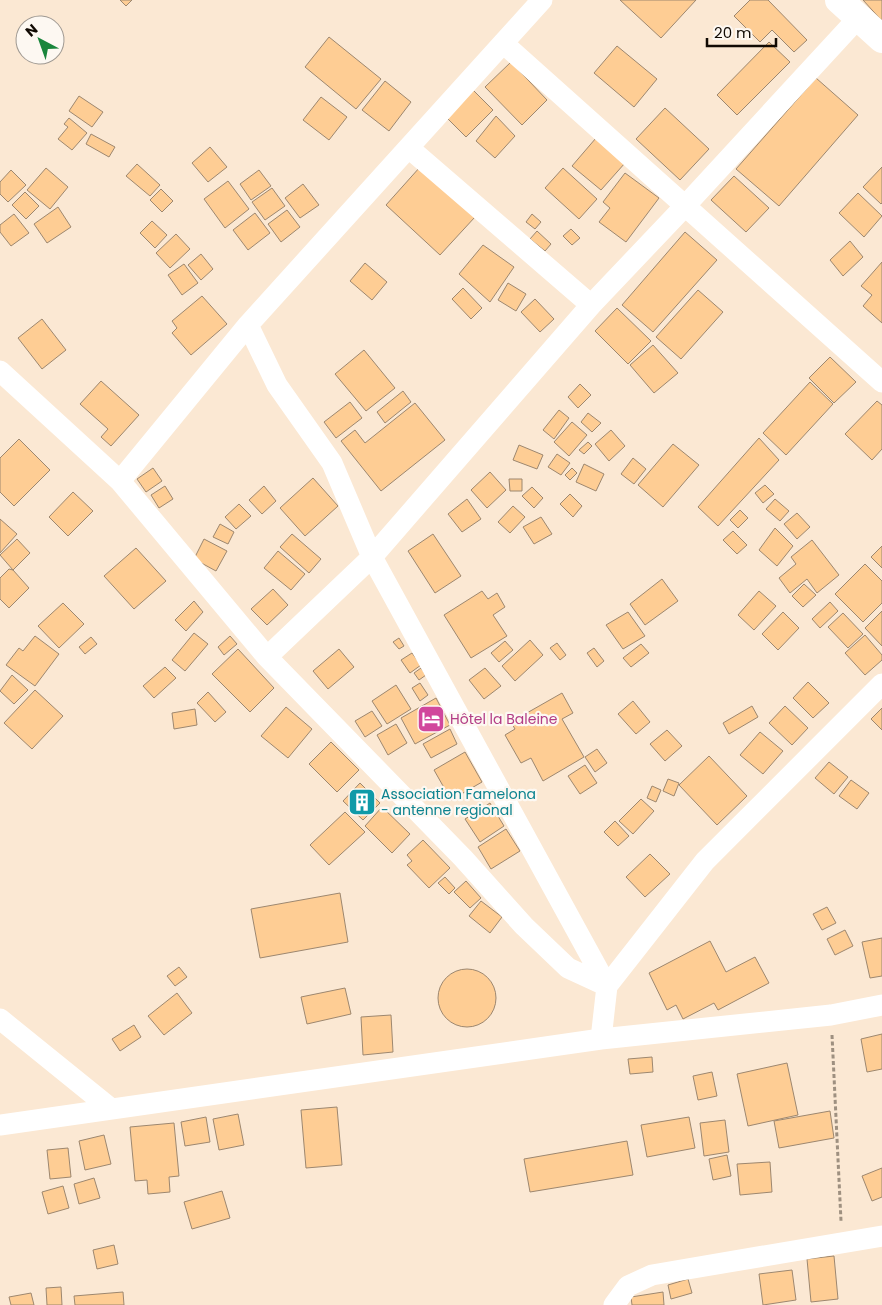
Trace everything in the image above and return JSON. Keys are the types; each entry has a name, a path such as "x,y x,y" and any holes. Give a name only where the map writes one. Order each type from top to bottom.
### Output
{"main road":[{"path":"839,0 882,39"}],"street":[{"path":"120,481 248,325 542,0"},
{"path":"267,657 372,557 591,305 859,17"},
{"path":"503,43 882,382"},
{"path":"409,148 591,305"},
{"path":"248,325 276,385 332,463 372,557 607,986"},
{"path":"0,371 120,481 267,657 463,858 524,926 568,968 607,986"},
{"path":"601,1039 607,986 705,861 882,684"},
{"path":"0,1125 601,1039 831,1015 882,1005"},
{"path":"0,1020 110,1108"},
{"path":"614,1305 628,1286 652,1275 882,1236"}],"path":[{"path":"831,1015 842,1242"}],"building":[{"path":"120,0 132,0 126,6"},
{"path":"620,0 696,0 661,38"},
{"path":"750,0 768,0 807,40 794,52 772,30 760,42 734,16"},
{"path":"863,0 882,0 882,21"},
{"path":"329,37 381,79 356,109 305,67"},
{"path":"769,42 790,62 737,115 717,95"},
{"path":"617,46 657,79 634,107 594,73"},
{"path":"511,62 547,100 522,125 485,87"},
{"path":"816,78 858,115 779,206 736,169"},
{"path":"385,81 411,102 389,131 362,110"},
{"path":"473,90 493,110 466,137 446,117"},
{"path":"79,96 103,112 92,127 69,111"},
{"path":"321,97 347,117 329,140 303,120"},
{"path":"665,108 709,149 680,180 636,139"},
{"path":"496,116 515,136 495,158 476,141"},
{"path":"69,118 87,133 72,150 58,139 68,127 64,124"},
{"path":"91,134 115,147 109,157 86,144"},
{"path":"596,138 625,163 601,190 572,166"},
{"path":"210,147 227,167 208,182 192,163"},
{"path":"137,164 160,185 150,196 126,176"},
{"path":"420,167 475,217 440,255 386,205"},
{"path":"882,167 882,203 881,204 863,187"},
{"path":"46,168 68,187 50,209 27,190"},
{"path":"563,168 597,199 579,219 545,188"},
{"path":"11,170 26,185 8,202 0,194 0,182"},
{"path":"259,170 271,186 251,200 240,184"},
{"path":"625,173 659,198 626,242 599,222 610,208 603,202"},
{"path":"734,176 769,208 746,232 711,200"},
{"path":"228,181 249,209 225,228 204,199"},
{"path":"303,184 319,205 300,218 285,198"},
{"path":"272,188 285,206 265,220 252,202"},
{"path":"161,189 173,201 162,212 150,200"},
{"path":"25,192 39,206 26,219 12,205"},
{"path":"858,193 882,216 864,237 839,213"},
{"path":"58,207 71,227 47,243 34,224"},
{"path":"287,210 300,227 281,242 268,224"},
{"path":"255,213 270,233 248,250 233,230"},
{"path":"14,214 29,233 11,246 0,232 0,225"},
{"path":"532,214 541,222 535,229 526,222"},
{"path":"152,221 167,235 155,248 140,233"},
{"path":"571,229 580,238 572,245 563,236"},
{"path":"537,231 551,244 545,251 530,239"},
{"path":"685,232 717,260 653,332 622,305"},
{"path":"176,234 190,249 170,268 156,253"},
{"path":"850,241 863,257 843,276 830,260"},
{"path":"483,245 514,267 490,302 459,274"},
{"path":"201,254 213,269 201,280 188,265"},
{"path":"882,262 882,323 863,306 872,295 861,286"},
{"path":"365,263 387,282 372,300 350,281"},
{"path":"184,264 198,283 182,295 168,275"},
{"path":"508,283 526,294 516,311 498,300"},
{"path":"463,288 482,308 471,319 452,299"},
{"path":"698,290 723,312 681,359 656,337"},
{"path":"202,296 227,324 191,355 172,333 177,328 172,321"},
{"path":"535,299 554,319 540,332 521,312"},
{"path":"617,308 651,341 628,364 595,331"},
{"path":"42,319 66,350 42,369 18,338"},
{"path":"653,345 678,373 654,393 630,365"},
{"path":"364,350 395,388 366,411 335,374"},
{"path":"830,357 856,382 834,403 809,378"},
{"path":"101,381 139,415 111,446 101,437 108,429 80,404"},
{"path":"810,382 833,404 786,455 763,433"},
{"path":"580,384 591,395 578,408 568,397"},
{"path":"403,391 411,402 385,423 377,412"},
{"path":"877,401 882,405 882,449 872,460 845,434"},
{"path":"350,402 362,418 336,438 324,422"},
{"path":"415,403 445,440 381,491 341,441 355,430 365,443"},
{"path":"559,410 569,418 554,439 543,430"},
{"path":"588,413 601,423 592,432 581,422"},
{"path":"572,422 587,435 569,456 554,442"},
{"path":"611,430 625,446 609,461 595,444"},
{"path":"759,438 779,460 718,526 698,507"},
{"path":"19,439 50,470 14,506 0,492 0,458"},
{"path":"588,442 592,446 584,454 579,450"},
{"path":"673,444 699,465 663,507 638,485"},
{"path":"519,445 543,455 537,469 513,460"},
{"path":"557,454 570,463 561,475 548,467"},
{"path":"633,458 646,469 634,484 621,474"},
{"path":"584,464 604,474 596,491 576,482"},
{"path":"153,468 162,481 146,492 137,479"},
{"path":"572,468 577,473 570,480 565,475"},
{"path":"490,472 506,490 487,508 471,490"},
{"path":"313,478 338,506 305,536 280,508"},
{"path":"509,479 522,479 522,491 510,491"},
{"path":"765,485 774,494 763,503 755,493"},
{"path":"165,486 173,499 159,508 151,495"},
{"path":"264,486 276,501 262,514 249,500"},
{"path":"532,487 543,498 534,508 522,496"},
{"path":"73,492 93,511 68,536 49,517"},
{"path":"570,494 582,506 573,517 560,504"},
{"path":"467,499 481,519 462,532 448,514"},
{"path":"775,499 789,511 780,521 766,509"},
{"path":"239,504 251,516 236,529 225,517"},
{"path":"513,506 525,517 510,533 498,522"},
{"path":"740,510 748,518 738,528 730,520"},
{"path":"797,513 810,527 797,539 784,524"},
{"path":"541,517 552,534 534,544 523,527"},
{"path":"0,519 17,534 0,553"},
{"path":"220,524 234,532 228,544 213,537"},
{"path":"775,528 793,546 777,566 759,550"},
{"path":"733,531 747,545 737,554 723,540"},
{"path":"292,534 321,559 309,573 280,547"},
{"path":"433,534 461,576 435,593 408,551"},
{"path":"17,539 30,553 13,570 0,555"},
{"path":"204,539 227,551 216,571 194,559"},
{"path":"812,540 839,575 817,593 807,579 790,593 779,578 796,564 791,557"},
{"path":"882,546 882,568 871,557"},
{"path":"136,548 166,581 134,609 104,576"},
{"path":"278,551 305,574 291,590 264,568"},
{"path":"865,564 882,581 882,603 863,622 835,594"},
{"path":"9,569 13,570 29,588 9,608 0,599 0,578"},
{"path":"662,579 678,601 645,625 630,604"},
{"path":"804,584 816,595 803,607 792,596"},
{"path":"273,589 288,605 267,625 251,609"},
{"path":"482,591 488,599 497,593 505,607 493,615 507,636 471,658 444,615"},
{"path":"759,591 776,606 754,630 738,615"},
{"path":"194,601 203,612 186,631 175,620"},
{"path":"830,602 838,611 820,628 812,619"},
{"path":"63,603 84,624 59,648 38,626"},
{"path":"882,611 882,646 865,628"},
{"path":"628,612 645,636 623,649 606,625"},
{"path":"783,612 799,628 778,650 762,634"},
{"path":"843,613 863,634 848,648 828,627"},
{"path":"194,633 208,644 185,671 172,660"},
{"path":"865,635 882,655 882,660 865,675 845,653"},
{"path":"35,636 59,654 35,686 6,665 19,648 23,651"},
{"path":"230,636 237,644 224,655 218,647"},
{"path":"91,637 97,644 85,654 79,647"},
{"path":"399,638 404,646 399,649 393,642"},
{"path":"530,640 543,655 515,681 502,666"},
{"path":"505,641 513,650 499,662 491,653"},
{"path":"557,643 566,655 560,660 550,648"},
{"path":"641,644 649,653 631,667 623,658"},
{"path":"594,648 604,661 597,667 587,653"},
{"path":"238,649 274,688 250,712 212,674"},
{"path":"339,649 354,667 328,689 313,671"},
{"path":"412,653 421,665 410,673 401,660"},
{"path":"165,667 176,678 154,698 143,686"},
{"path":"421,668 426,675 419,680 414,673"},
{"path":"485,668 501,686 484,699 469,680"},
{"path":"12,675 28,690 14,704 0,691"},
{"path":"808,682 829,703 813,718 793,698"},
{"path":"420,683 428,695 420,701 412,688"},
{"path":"396,685 411,709 387,724 372,701"},
{"path":"35,690 63,716 32,749 4,723"},
{"path":"208,692 226,712 215,722 197,703"},
{"path":"562,693 573,713 562,719 584,757 543,781 531,758 521,763 505,735 515,729 511,722"},
{"path":"436,698 450,725 415,744 401,718"},
{"path":"633,701 650,722 636,734 618,714"},
{"path":"752,706 758,717 729,734 723,723"},
{"path":"785,706 808,728 792,745 769,723"},
{"path":"286,707 312,729 288,758 261,736"},
{"path":"882,708 882,730 871,719"},
{"path":"195,709 197,725 174,729 172,713"},
{"path":"372,711 382,726 365,737 355,721"},
{"path":"396,724 407,743 388,755 377,735"},
{"path":"450,729 457,744 431,758 423,744"},
{"path":"667,730 682,746 665,761 650,744"},
{"path":"760,732 783,751 763,774 740,755"},
{"path":"331,742 359,770 337,792 309,764"},
{"path":"597,749 607,763 595,772 585,757"},
{"path":"465,752 482,782 451,800 434,770"},
{"path":"709,756 747,796 717,825 679,785"},
{"path":"829,762 848,777 834,794 815,778"},
{"path":"585,765 597,783 580,794 568,776"},
{"path":"668,779 679,783 674,796 663,791"},
{"path":"851,780 869,793 857,809 839,796"},
{"name":"Association Famelona - antenne regional","path":"360,783 380,803 363,820 343,801"},
{"path":"652,786 661,790 656,802 647,798"},
{"path":"641,799 654,811 633,834 619,821"},
{"path":"490,803 504,826 480,842 465,819"},
{"path":"382,807 410,834 392,853 365,826"},
{"path":"345,812 365,832 329,865 310,845"},
{"path":"615,821 629,836 618,846 604,832"},
{"path":"506,829 520,851 491,869 478,847"},
{"path":"423,840 450,868 429,888 407,865 412,861 407,855"},
{"path":"650,854 670,874 645,897 626,877"},
{"path":"445,877 455,888 449,894 438,883"},
{"path":"466,881 481,898 470,908 454,892"},
{"path":"340,893 348,942 260,958 251,909"},
{"path":"481,901 502,917 490,933 469,916"},
{"path":"827,907 836,923 822,930 813,914"},
{"path":"845,930 853,946 835,955 827,939"},
{"path":"882,938 882,976 870,978 862,942"},
{"path":"710,941 726,972 755,957 769,983 718,1010 714,1003 683,1019 676,1005 667,1010 649,973"},
{"path":"179,967 187,977 175,986 167,976"},
{"path":"467,969 483,974 491,982 496,998 491,1014 483,1022 467,1027 451,1022 443,1014 438,998 443,982 451,974"},
{"path":"345,988 351,1014 307,1024 301,997"},
{"path":"177,993 192,1013 164,1035 148,1016"},
{"path":"391,1015 393,1052 363,1055 361,1017"},
{"path":"134,1025 141,1037 120,1051 112,1039"},
{"path":"882,1034 882,1069 867,1072 861,1039"},
{"path":"652,1057 653,1072 630,1074 628,1059"},
{"path":"787,1063 798,1115 748,1126 737,1074"},
{"path":"712,1072 717,1096 698,1100 693,1076"},
{"path":"337,1107 342,1165 306,1168 301,1110"},
{"path":"830,1111 834,1138 779,1148 774,1121"},
{"path":"238,1114 244,1145 219,1150 213,1119"},
{"path":"206,1117 210,1142 185,1146 181,1122"},
{"path":"689,1117 695,1148 647,1157 641,1125"},
{"path":"725,1120 729,1152 704,1156 700,1123"},
{"path":"174,1123 179,1176 169,1177 170,1192 148,1194 147,1180 135,1181 130,1127"},
{"path":"104,1135 111,1164 85,1170 79,1141"},
{"path":"627,1141 633,1175 530,1192 524,1159"},
{"path":"68,1148 71,1177 50,1179 47,1150"},
{"path":"727,1155 731,1176 713,1180 709,1159"},
{"path":"770,1162 772,1192 740,1195 737,1164"},
{"path":"882,1168 882,1197 872,1201 862,1176"},
{"path":"94,1178 100,1198 79,1204 74,1184"},
{"path":"63,1186 69,1208 48,1214 42,1192"},
{"path":"222,1191 230,1218 192,1229 184,1202"},
{"path":"114,1245 118,1264 97,1269 93,1250"},
{"path":"834,1256 838,1299 811,1302 807,1259"},
{"path":"792,1270 796,1300 763,1305 759,1274"},
{"path":"688,1279 692,1293 671,1299 668,1285"},
{"path":"61,1287 62,1305 47,1305 46,1288"},
{"path":"123,1292 124,1305 75,1305 74,1296"},
{"path":"663,1292 664,1305 632,1305 631,1297"},
{"path":"31,1293 34,1305 11,1305 9,1297"}],"place":[{"name":"Hôtel la Baleine","path":"431,719"},
{"name":"Association Famelona - antenne regional","path":"362,802"}]}
